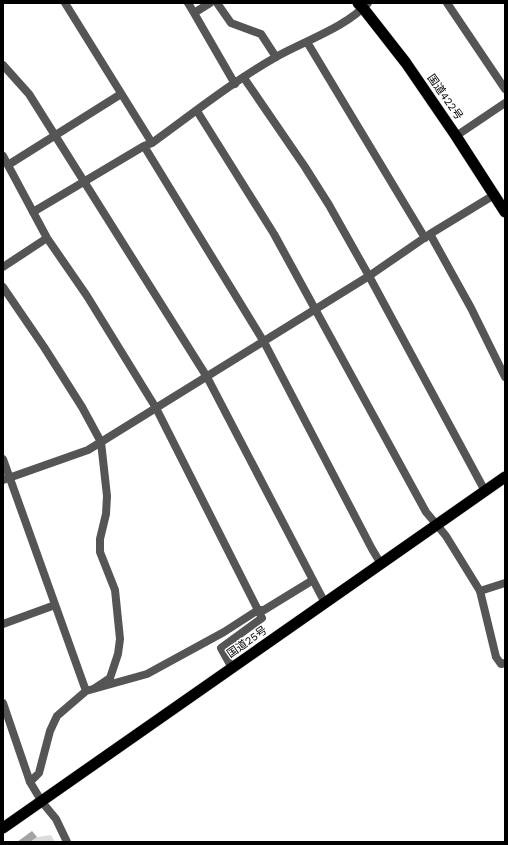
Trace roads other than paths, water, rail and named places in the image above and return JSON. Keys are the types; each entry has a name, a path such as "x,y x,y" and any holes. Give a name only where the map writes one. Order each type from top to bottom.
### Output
{"highway":[{"name":"国道422号","path":"363,5 406,63 456,136 505,212"},
{"name":"国道25号","path":"3,828 505,477"}],"street":[{"path":"65,3 152,143"},
{"path":"188,3 235,84"},
{"path":"194,14 210,3"},
{"path":"217,3 231,23 261,34 276,57"},
{"path":"447,3 505,89"},
{"path":"33,212 144,146 152,143 276,57 352,17 363,5"},
{"path":"307,42 472,308 505,377"},
{"path":"3,65 29,94 56,135 207,377 325,603"},
{"path":"244,78 329,205 369,276 485,492"},
{"path":"8,164 121,94"},
{"path":"456,136 505,103"},
{"path":"197,111 274,234 426,512 446,536 480,591 496,657 501,664 505,663"},
{"path":"144,146 264,342 381,564"},
{"path":"3,156 48,238 87,296 156,408 262,618 221,648 232,668"},
{"path":"6,479 88,450 264,342 494,195"},
{"path":"3,267 48,238"},
{"path":"3,287 82,407 101,442 107,496 106,514 100,539 100,552 115,590 120,639 118,654 110,678 89,690 57,716 50,731 39,773 30,782"},
{"path":"3,459 6,479 89,690"},
{"path":"89,690 147,674 224,632 258,610 264,610 313,580"},
{"path":"480,591 505,583"},
{"path":"3,624 55,605"},
{"path":"3,703 6,721 30,782 42,802 56,819 67,842"}]}
